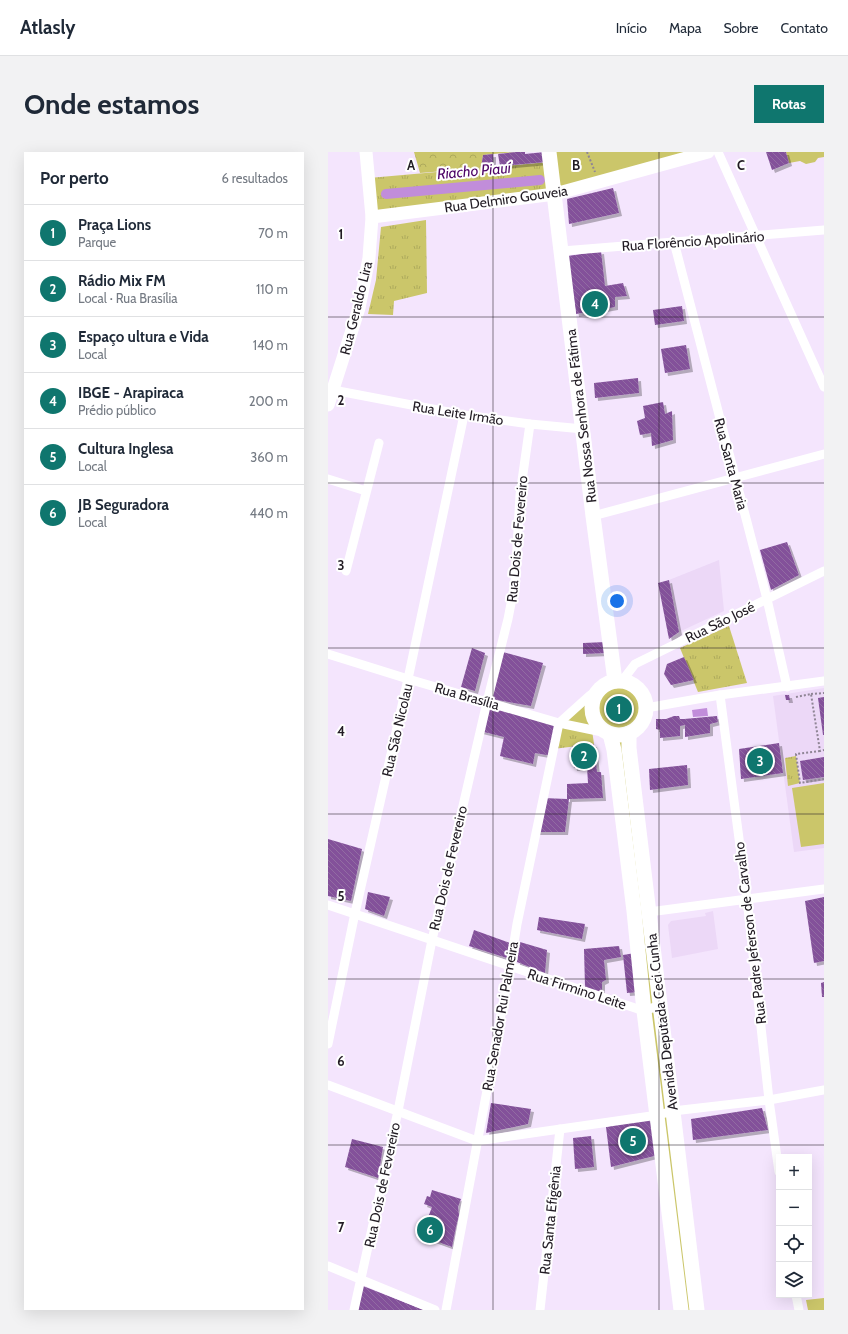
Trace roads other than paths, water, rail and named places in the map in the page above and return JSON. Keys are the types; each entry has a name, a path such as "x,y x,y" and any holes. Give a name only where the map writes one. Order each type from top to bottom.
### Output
{"main road":[{"name":"Rua Nossa Senhora de Fátima","path":"549,152 612,662 618,681"},
{"path":"618,681 636,687 642,692 646,708 644,718 638,727 629,734 616,736 609,734 599,727 593,717 591,707 594,696 601,687 608,682 618,681"},
{"name":"Avenida Deputada Ceci Cunha","path":"609,734 614,750 633,903 644,1011 681,1310"},
{"name":"Avenida Deputada Ceci Cunha","path":"629,734 629,748 648,912 697,1310"}],"street":[{"name":"Rua Geraldo Lira","path":"328,405 359,308 369,258 372,217 366,152"},
{"name":"Rua Delmiro Gouveia","path":"372,217 555,194 708,152"},
{"path":"718,152 824,387"},
{"name":"Rua Florêncio Apolinário","path":"562,251 824,230"},
{"name":"Rua Santa Maria","path":"674,242 767,599 787,687"},
{"name":"Rua Leite Irmão","path":"333,390 464,415 530,424 583,429"},
{"name":"Rua São Nicolau","path":"328,1044 355,913 408,679 464,415"},
{"name":"Rua Dois de Fevereiro","path":"354,1310 398,1111 432,940 487,702 508,619 515,583 520,495 530,424"},
{"path":"346,571 379,442"},
{"path":"593,516 824,454"},
{"path":"328,479 366,491"},
{"name":"Rua São José","path":"618,681 635,664 824,571"},
{"name":"Rua Brasília","path":"328,654 559,723 609,734"},
{"path":"612,662 617,669 621,671 635,664"},
{"path":"646,708 720,695 824,681"},
{"path":"559,723 601,687"},
{"name":"Rua Padre Jeferson de Carvalho","path":"720,695 776,1154"},
{"name":"Rua Senador Rui Palmeira","path":"446,1310 517,924 559,723"},
{"path":"648,912 824,889"},
{"name":"Rua Firmino Leite","path":"328,905 644,1011"},
{"path":"644,1011 660,1005"},
{"path":"328,1085 477,1141 658,1115 673,1111 769,1100 824,1090"},
{"name":"Rua Santa Efigênia","path":"540,1310 560,1129"},
{"path":"328,1266 435,1310"},
{"path":"797,1298 799,1310"}],"waterway":[{"name":"Riacho Piauí","path":"386,194 540,180"}],"place":[{"name":"IBGE - Arapiraca","path":"595,304"},
{"name":"Praça Lions","path":"619,709"},
{"name":"Rádio Mix FM","path":"584,756"},
{"name":"Espaço ultura e Vida","path":"760,761"},
{"name":"Cultura Inglesa","path":"633,1141"},
{"name":"JB Seguradora","path":"430,1230"}]}
